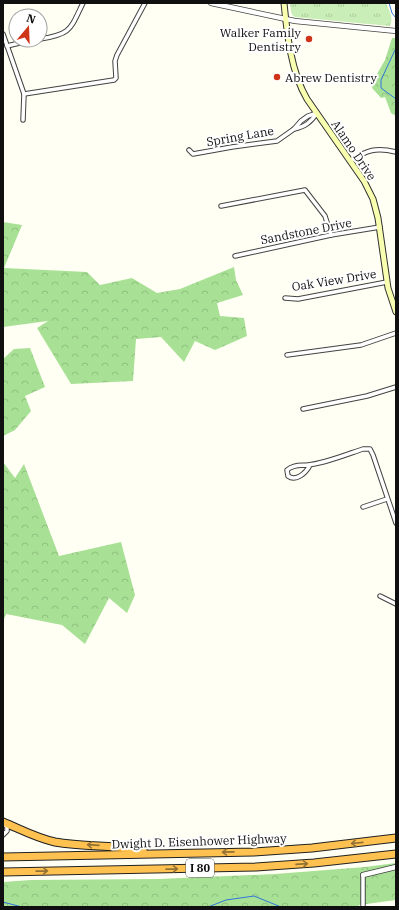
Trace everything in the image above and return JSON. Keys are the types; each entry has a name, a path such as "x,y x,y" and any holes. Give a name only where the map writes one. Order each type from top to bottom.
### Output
{"highway":[{"path":"3,822 54,842 130,848 159,853"},
{"name":"Dwight D. Eisenhower Highway","path":"3,857 277,850 396,838"},
{"name":"I 80","path":"3,872 256,867 314,863 396,854"}],"main road":[{"name":"Alamo Drive","path":"284,3 294,64 304,95 370,192 376,208 389,293 396,312"}],"street":[{"path":"48,38 56,37 67,31 74,22 83,3"},
{"path":"24,94 114,80 116,78 115,66 117,55 145,3"},
{"path":"211,3 224,4 286,19 394,31"},
{"path":"3,34 24,94 23,120"},
{"name":"Spring Lane","path":"189,150 193,154 272,142 283,138 308,116 317,114"},
{"path":"350,161 366,151 386,150 396,152"},
{"path":"220,206 305,190 324,216 331,235"},
{"name":"Sandstone Drive","path":"235,256 331,235 380,227"},
{"name":"Oak View Drive","path":"285,298 298,299 387,282"},
{"path":"286,355 361,345 396,333"},
{"path":"304,409 367,396 396,387"},
{"path":"310,465 307,471 298,476 291,478 287,474 287,470 290,467 310,465 370,449 374,455 396,523"},
{"path":"363,507 388,499"},
{"path":"380,596 396,604"},
{"path":"3,822 7,827 7,830 3,835"},
{"path":"363,907 363,875 396,867"}],"green space":[{"path":"290,3 386,3 391,14 391,23 390,26 295,17 291,13"},
{"path":"392,38 396,38 396,116 391,113 385,97 381,98 372,88 377,74 385,60"},
{"path":"3,222 22,225 4,268 87,272 100,285 132,278 157,293 180,289 234,267 236,280 243,295 217,303 220,316 244,318 247,336 215,350 195,341 184,362 161,337 136,339 133,381 71,384 37,328 48,321 3,327"},
{"path":"30,348 45,387 25,396 31,411 15,430 3,436 3,359 14,349"},
{"path":"3,462 15,478 24,464 59,556 121,542 135,595 127,613 109,598 85,644 62,625 6,614 3,622"},
{"path":"396,863 396,900 359,905 359,907 3,907 3,882 31,880 159,879 275,874"}],"waterway":[{"path":"389,3 392,13 396,18"},
{"path":"396,48 381,80 381,88 396,99"},
{"path":"208,907 226,900 254,896 281,907"},
{"path":"3,902 22,907"}],"place":[{"name":"Walker Family Dentistry","path":"309,39"},
{"name":"Abrew Dentistry","path":"277,77"}]}
